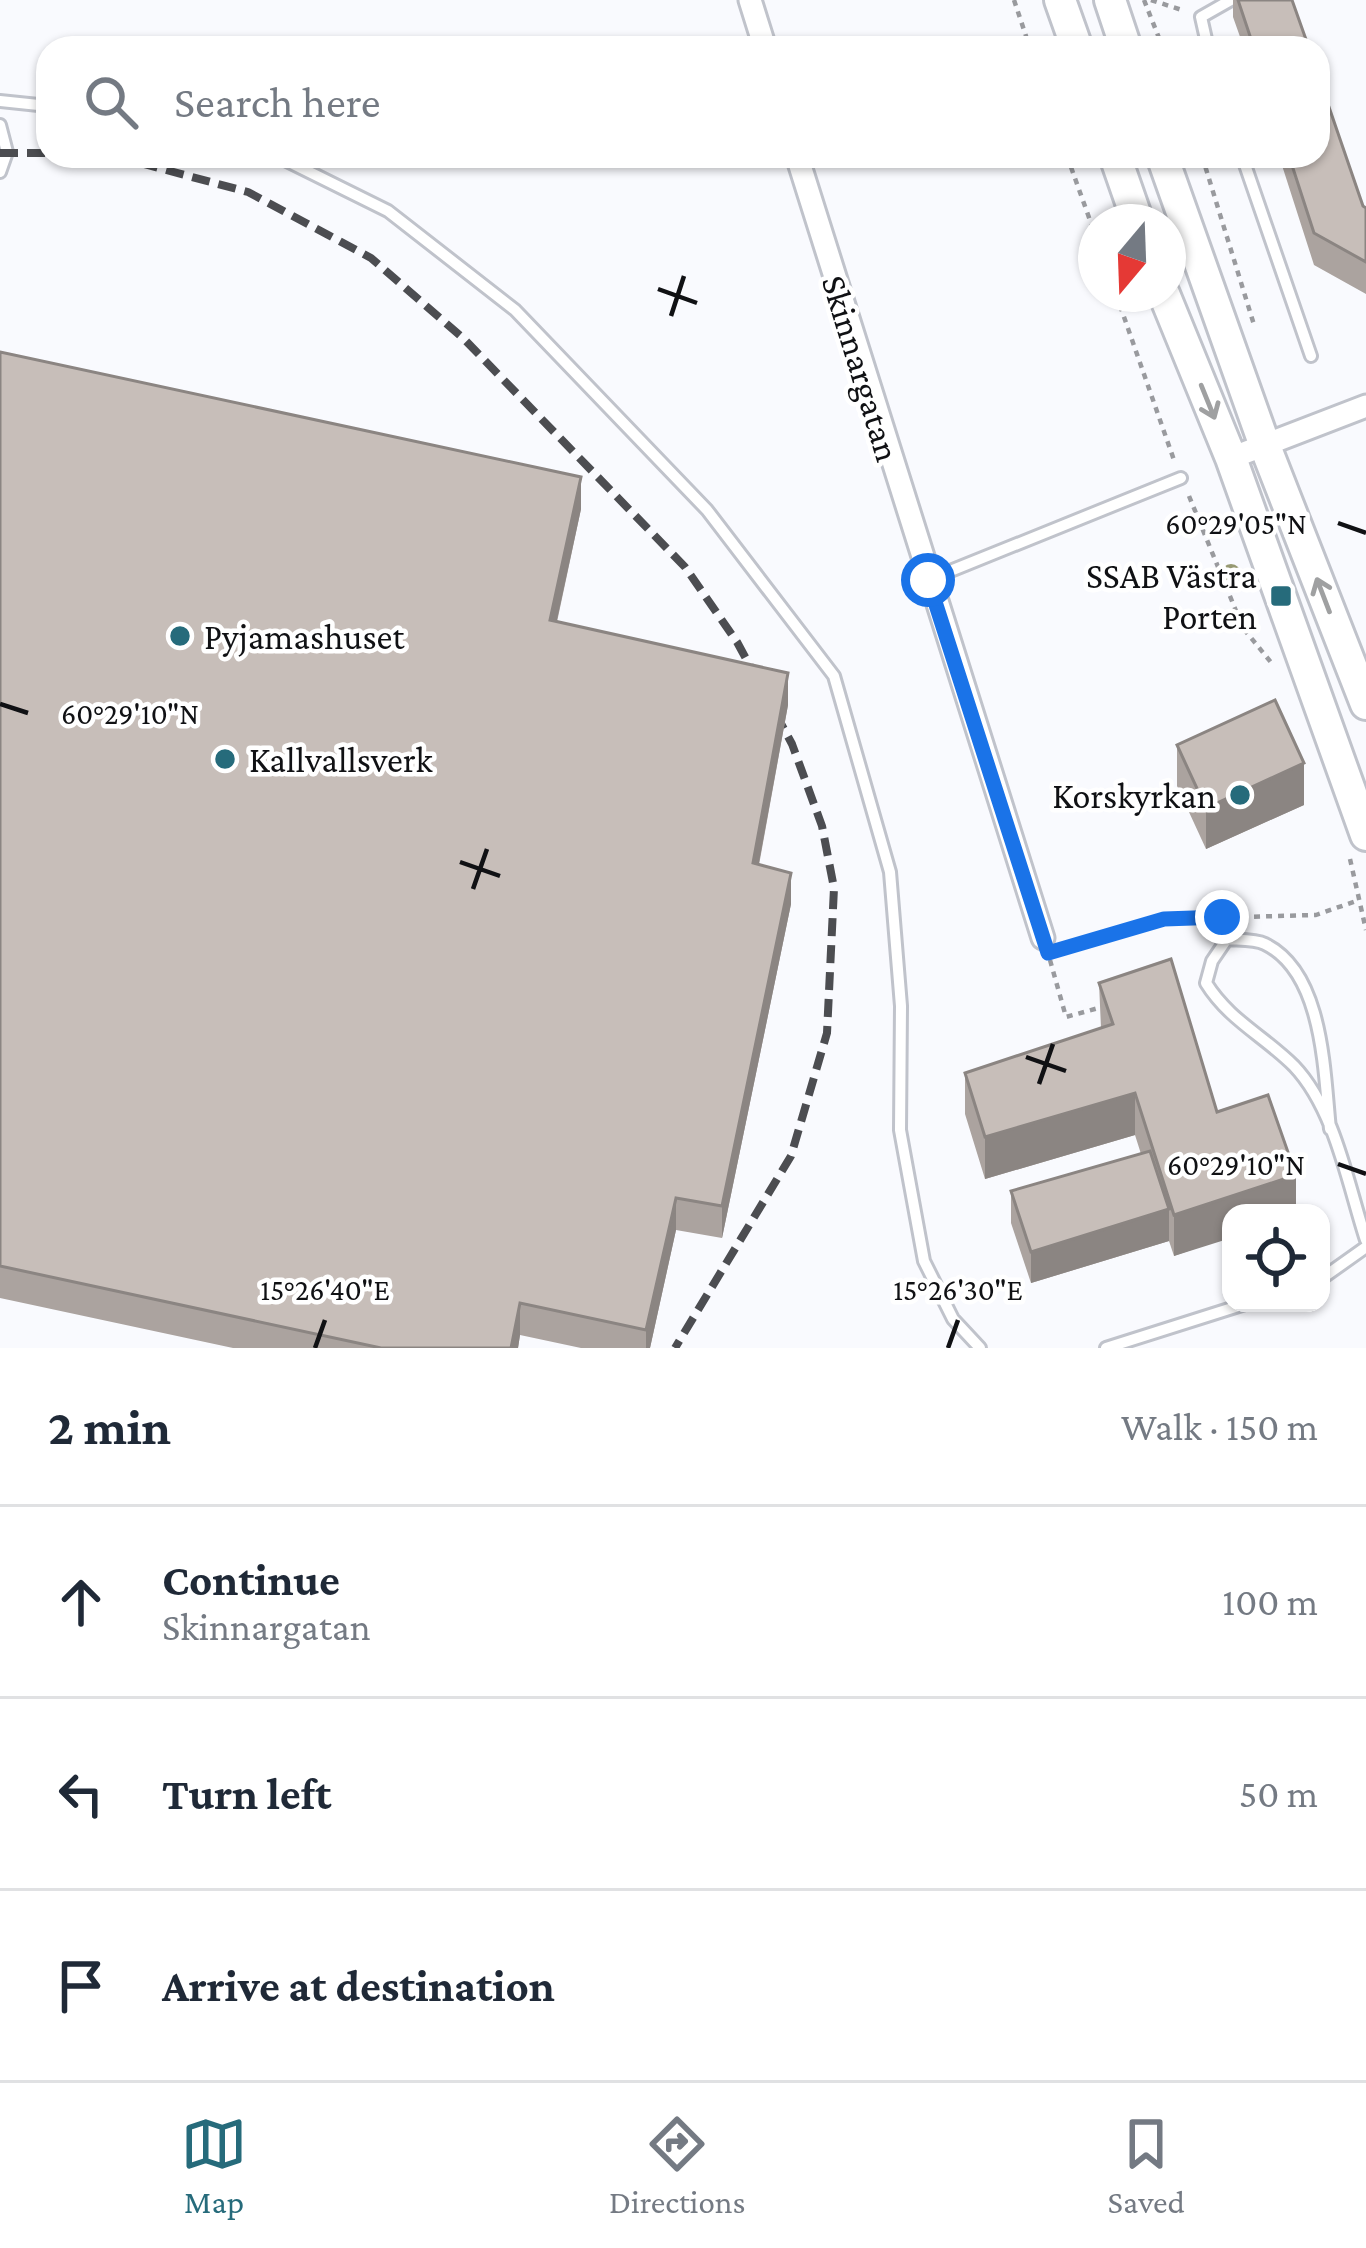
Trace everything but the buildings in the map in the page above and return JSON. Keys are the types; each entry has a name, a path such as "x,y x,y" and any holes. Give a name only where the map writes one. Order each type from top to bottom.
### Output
{"street":[{"path":"750,0 761,36"},
{"path":"1060,0 1073,36"},
{"path":"1110,0 1122,36"},
{"name":"Skinnargatan","path":"801,168 1046,946"},
{"path":"1119,168 1132,204"},
{"path":"1166,168 1265,446 1366,704"},
{"path":"1171,312 1231,458 1357,846"},
{"path":"1231,458 1366,406"}],"lane":[{"path":"1206,36 1202,16 1231,0"},
{"path":"0,101 36,105"},
{"path":"0,125 7,152 0,172"},
{"path":"301,168 388,211 515,310 707,510 834,676 890,872 901,1006 900,1130 924,1261 953,1319 980,1348"},
{"path":"1246,168 1311,356"},
{"path":"928,580 1181,478"},
{"path":"1330,1129 1296,1068 1222,1010 1206,983 1212,961 1227,939 1263,942 1292,965 1321,1046 1330,1129 1366,1243 1330,1272"},
{"path":"1106,1348 1222,1311"}],"path":[{"path":"1014,0 1026,36"},
{"path":"1148,0 1202,16"},
{"path":"1148,0 1159,36"},
{"path":"1071,168 1084,204"},
{"path":"1122,312 1181,478 1243,628 1280,672"},
{"path":"1357,846 1359,900 1366,930"},
{"path":"1108,1005 1066,1017 1046,946 1164,919 1316,914 1359,900"}],"railway":[{"path":"0,153 36,153"},
{"path":"159,168 248,192 371,258 463,338 685,567 737,642 792,744 822,826 834,888 827,1033 791,1156 675,1348"}],"place":[{"name":"SSAB Västra Porten","path":"1281,596"},
{"name":"Pyjamashuset","path":"180,636"},
{"name":"Kallvallsverk","path":"225,759"},
{"name":"Korskyrkan","path":"1240,795"}],"route":[{"path":"928,580 1048,953 1164,919 1203,914 1222,917"}]}
